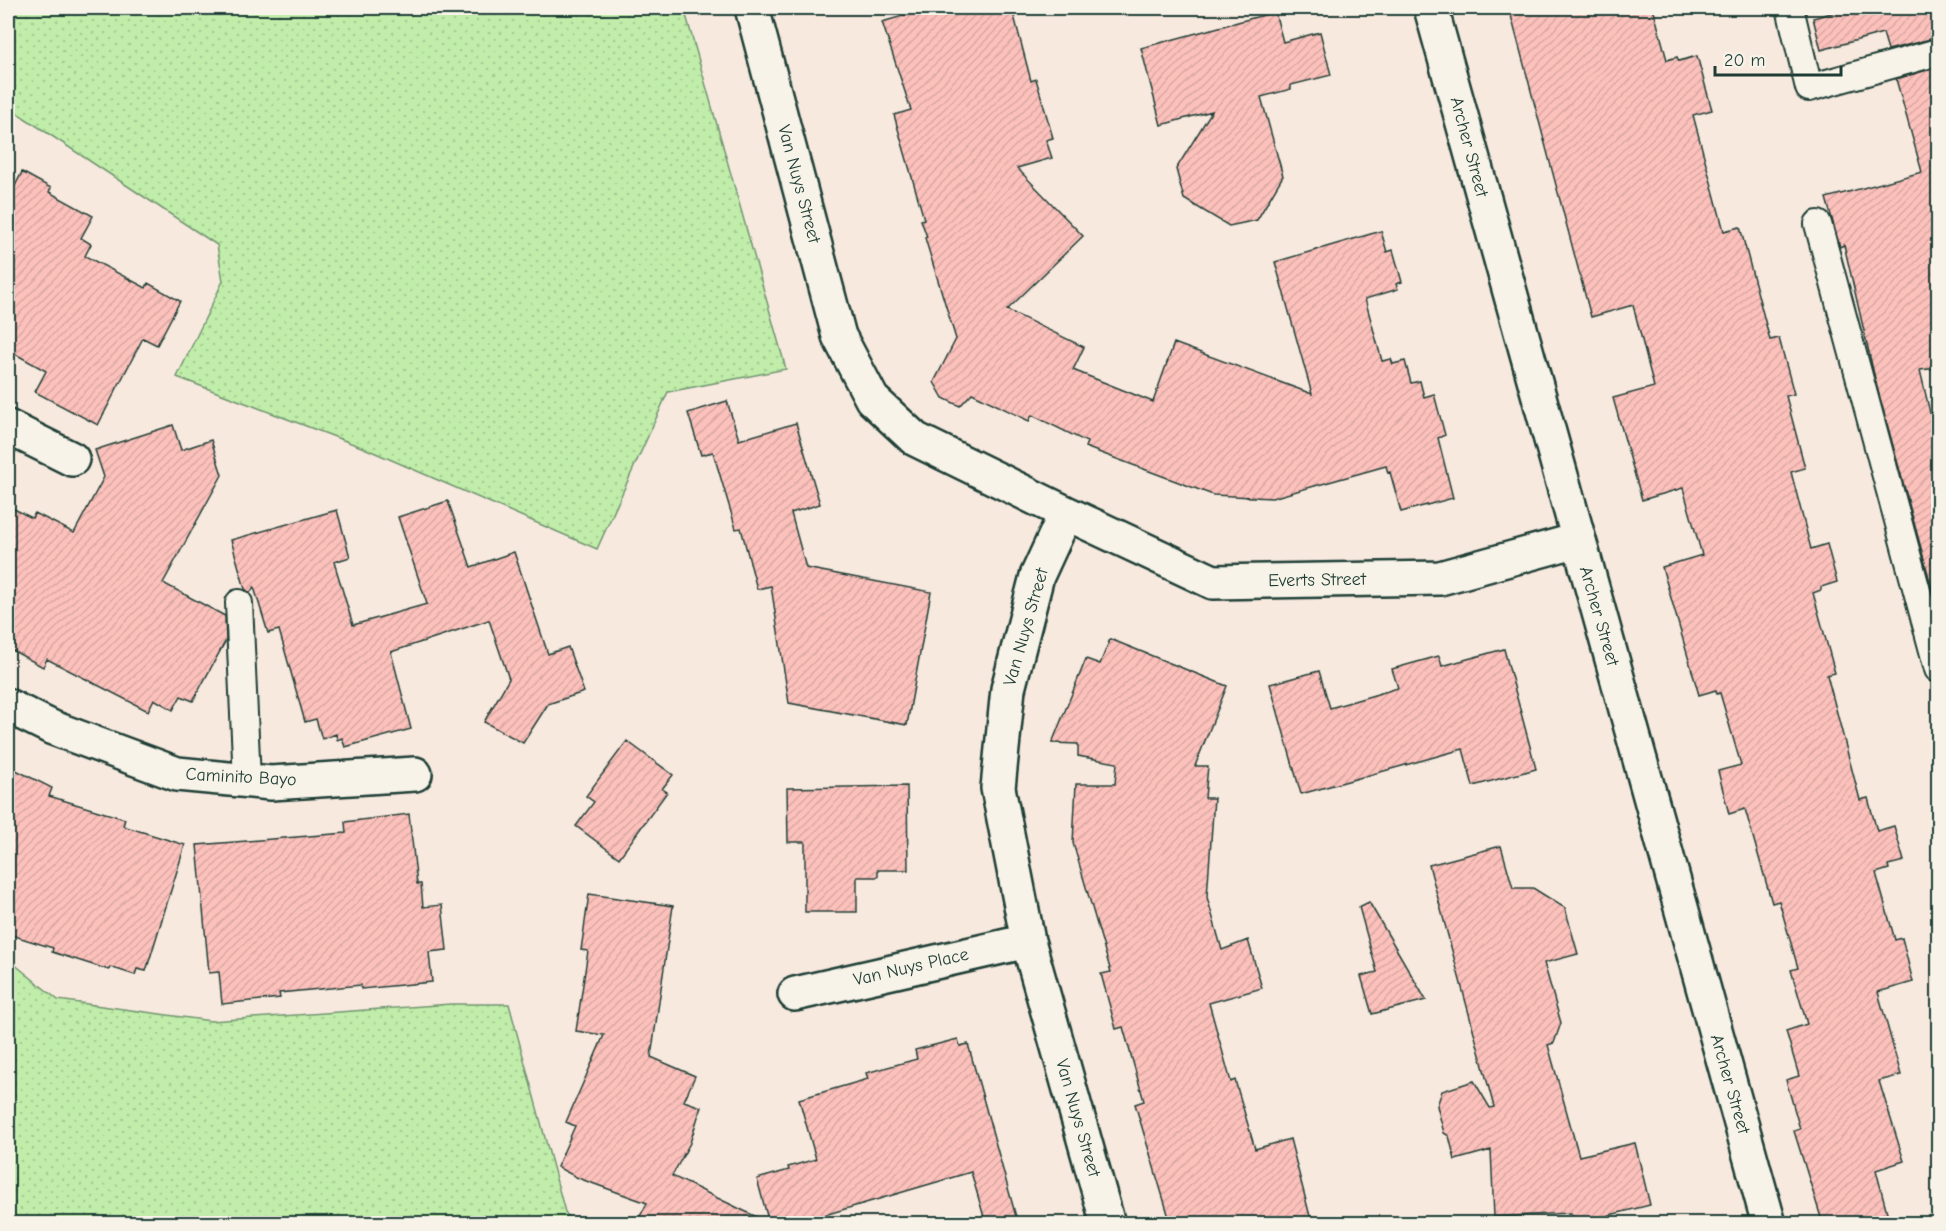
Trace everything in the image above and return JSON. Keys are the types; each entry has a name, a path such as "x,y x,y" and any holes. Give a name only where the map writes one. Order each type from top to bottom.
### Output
{"street":[{"name":"Van Nuys Street","path":"752,8 839,336 872,399 915,439 1066,513 1037,576 1008,689 998,788 1028,940 1108,1224"},
{"name":"Archer Street","path":"1431,8 1769,1224"},
{"path":"8,427 72,459"},
{"name":"Everts Street","path":"1066,513 1214,582 1440,578 1578,540"},
{"name":"Caminito Bayo","path":"8,706 53,728 177,774 271,783 415,774"},
{"name":"Van Nuys Place","path":"795,994 1028,940"}],"lane":[{"path":"1790,8 1809,88 1938,52"},
{"path":"1818,224 1938,669"},
{"path":"239,603 247,781"}],"green space":[{"path":"16,8 684,8 786,369 668,392 597,549 364,448 177,377 223,281 217,245 8,107 8,79"},
{"path":"8,959 58,1000 211,1021 451,1004 509,1004 565,1212 573,1223 8,1223"}],"building":[{"path":"930,8 1012,8 1031,81 1036,79 1053,138 1046,140 1052,158 1017,168 1083,236 1007,310 1084,347 1073,370 1153,402 1174,343 1312,394 1275,262 1381,231 1387,252 1393,250 1402,282 1396,284 1398,289 1365,299 1382,361 1391,359 1393,364 1405,361 1411,383 1420,381 1424,397 1434,394 1445,435 1438,438 1453,498 1401,512 1390,472 1388,473 1386,466 1272,498 1213,495 1085,447 1087,442 1032,415 1029,421 972,393 960,406 943,398 934,382 956,339 925,238 927,237 921,220 924,219 894,115 911,110 882,22"},
{"path":"1509,8 1653,8 1667,60 1677,57 1679,61 1697,56 1712,110 1693,115 1724,231 1740,227 1770,340 1779,338 1794,394 1786,396 1805,468 1791,472 1811,549 1827,544 1837,582 1821,587 1821,590 1813,593 1835,673 1827,675 1860,800 1868,798 1877,831 1894,826 1904,861 1888,865 1889,869 1876,873 1895,940 1902,938 1913,982 1878,992 1901,1075 1879,1081 1904,1161 1876,1170 1890,1224 1823,1224 1794,1131 1800,1129 1786,1080 1799,1076 1786,1031 1807,1024 1791,970 1798,968 1779,901 1772,903 1745,809 1729,814 1718,771 1741,765 1720,693 1717,694 1716,690 1699,695 1662,567 1702,555 1683,488 1642,500 1613,398 1654,387 1633,305 1591,317"},
{"path":"1849,8 1938,8 1938,37 1888,50 1883,33 1821,50 1813,18"},
{"path":"1275,12 1283,42 1320,32 1331,75 1291,85 1291,89 1261,97 1283,176 1257,220 1229,226 1184,199 1176,169 1212,111 1161,125 1141,48"},
{"path":"1938,67 1938,368 1920,370 1938,447 1938,591 1933,592 1877,387 1844,245 1840,247 1826,198 1922,172 1896,79"},
{"path":"22,172 51,188 49,192 93,216 81,238 91,244 85,256 146,288 148,283 180,301 157,345 143,338 98,425 35,392 46,371 8,350 8,200"},
{"path":"727,401 739,440 796,423 820,504 791,513 806,568 931,592 907,725 789,703 771,586 757,589 741,528 736,529 713,452 701,455 688,413"},
{"path":"173,425 181,450 211,440 222,475 163,583 225,616 226,640 193,701 181,696 173,710 154,699 148,711 47,659 43,667 8,648 8,506 32,518 35,513 74,533 104,477 95,450"},
{"path":"448,501 471,567 514,552 548,654 568,647 584,692 548,704 523,743 484,722 509,679 489,620 391,652 411,729 345,747 342,738 337,740 336,734 322,739 316,719 305,722 279,630 268,633 254,587 250,593 245,589 231,540 337,510 350,557 334,562 353,625 427,604 398,517"},
{"path":"1110,639 1227,686 1195,766 1208,766 1205,798 1214,798 1207,897 1222,950 1248,940 1262,988 1209,1003 1231,1082 1235,1080 1255,1149 1290,1139 1312,1224 1171,1224 1135,1104 1144,1101 1123,1027 1116,1029 1101,974 1111,972 1073,843 1076,784 1115,784 1117,763 1078,756 1078,744 1052,743 1086,659 1100,664"},
{"path":"1504,649 1536,769 1473,786 1463,749 1301,794 1270,684 1319,671 1330,708 1398,688 1392,669 1439,656 1442,666"},
{"path":"627,741 673,775 662,789 667,792 619,858 576,826 594,802 586,796"},
{"path":"8,766 52,788 49,796 125,819 123,826 185,845 146,971 137,969 135,975 110,967 109,970 52,952 53,948 8,934"},
{"path":"907,786 908,870 878,870 878,877 857,877 857,912 805,912 805,842 788,842 787,788"},
{"path":"409,814 417,884 421,884 423,907 442,905 447,950 429,952 432,982 361,989 361,985 279,993 280,998 222,1004 219,972 209,973 197,845 346,833 345,822"},
{"path":"1501,846 1513,888 1533,888 1565,908 1578,954 1544,963 1561,1023 1554,1043 1548,1045 1579,1156 1635,1143 1650,1205 1574,1224 1571,1213 1494,1217 1491,1150 1455,1160 1449,1136 1444,1133 1437,1106 1442,1091 1474,1081 1490,1108 1494,1107 1429,865"},
{"path":"589,894 673,906 651,1057 695,1076 684,1101 701,1107 690,1143 672,1176 769,1223 757,1179 816,1159 799,1099 868,1079 866,1073 917,1059 915,1050 958,1039 960,1046 968,1044 1018,1224 986,1224 971,1172 794,1224 636,1224 647,1203 578,1178 557,1167 575,1126 566,1122 604,1035 576,1031 588,951 581,950"},
{"path":"1369,902 1426,1000 1372,1014 1361,976 1377,972 1359,907"}]}
